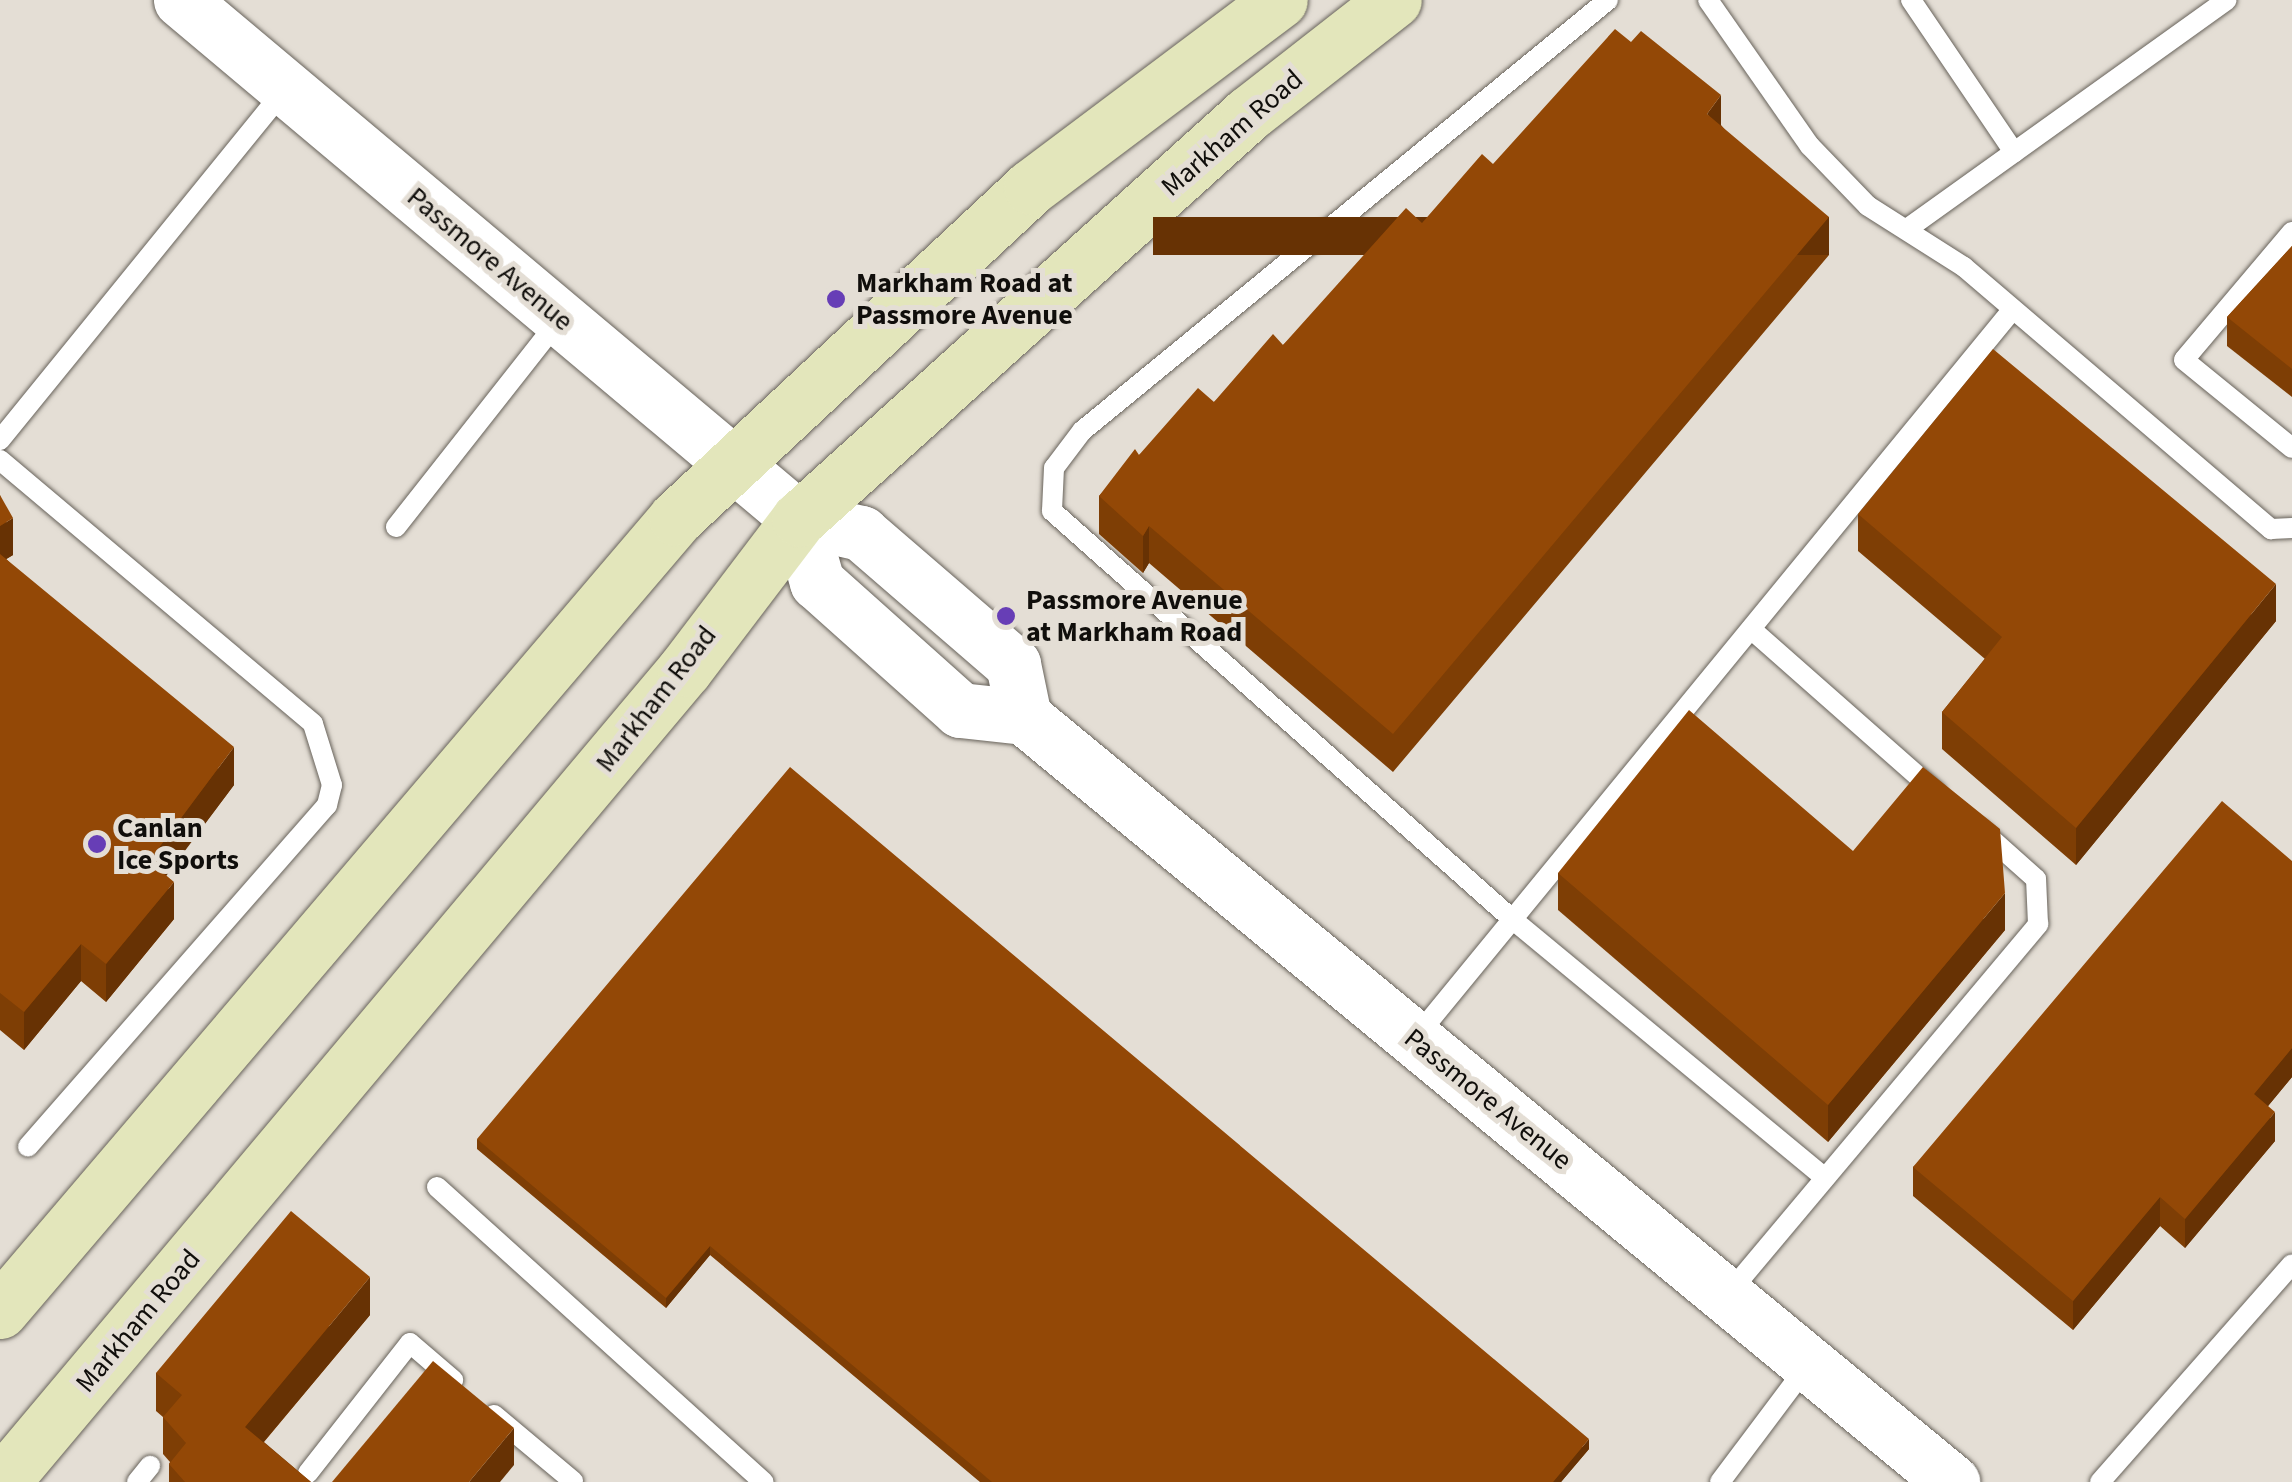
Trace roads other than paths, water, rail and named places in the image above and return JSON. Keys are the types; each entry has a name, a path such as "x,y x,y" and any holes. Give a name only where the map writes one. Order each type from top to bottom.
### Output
{"main road":[{"path":"0,1311 676,518 733,462 798,412 1031,187 1280,0"},
{"name":"Markham Road","path":"13,1470 672,684 799,519 1248,114 1394,0"}],"street":[{"name":"Passmore Avenue","path":"181,0 799,519 861,533 1013,664 1024,717 1952,1482"}],"lane":[{"path":"1608,0 1082,431 1054,468 1052,512 1512,919 1825,1178"},
{"path":"1708,0 1810,146 1906,229 2013,310 2271,529 2292,528"},
{"path":"1911,0 2014,152"},
{"path":"1906,229 2227,0"},
{"path":"0,440 286,88"},
{"path":"2292,232 2184,360 2292,448"},
{"path":"1414,1038 2013,310"},
{"path":"396,527 560,318"},
{"path":"0,460 313,724 332,785 327,806 28,1146"},
{"path":"1727,1295 2038,924 2036,879 1751,629"},
{"path":"437,1188 764,1482"},
{"path":"2100,1482 2292,1264"},
{"path":"308,1473 410,1344 573,1482"},
{"path":"1720,1482 1809,1363"}],"place":[{"name":"Markham Road at Passmore Avenue","path":"836,299"},
{"name":"Passmore Avenue at Markham Road","path":"1006,616"},
{"name":"Canlan Ice Sports","path":"97,844"}]}
